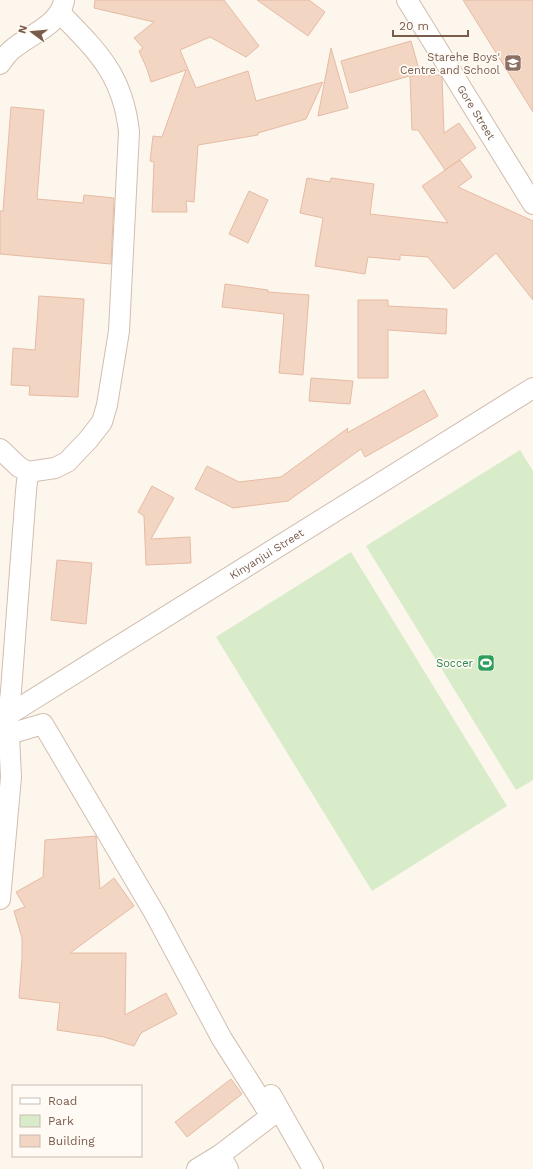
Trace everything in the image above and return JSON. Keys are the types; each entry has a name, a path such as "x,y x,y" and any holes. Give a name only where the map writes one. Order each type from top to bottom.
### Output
{"street":[{"name":"Gore Street","path":"407,0 533,204"},
{"path":"0,449 19,467 28,472 55,468 67,462 88,440 102,422 107,405 119,331 129,132 127,112 121,93 111,72 62,6 51,23 3,52"},
{"name":"Kinyanjui Street","path":"6,723 39,695 533,388"},
{"path":"0,899 12,777 6,723 11,691 28,472"},
{"path":"39,695 313,1169"},
{"path":"6,723 43,724 155,914 222,1039 271,1116 224,1162 197,1169"}],"green space":[{"name":"Soccer","path":"520,450 533,471 533,780 516,790 366,546"},
{"path":"351,552 507,806 372,891 216,637"}],"building":[{"path":"95,0 224,0 259,46 246,57 210,37 180,50 196,88 248,71 256,101 323,82 306,119 258,133 258,135 198,145 194,202 186,201 187,212 152,212 154,162 150,161 153,136 162,137 186,70 151,82 139,51 143,48 134,38 154,22 94,8"},
{"path":"257,0 309,0 325,12 308,36"},
{"name":"Starehe Boys' Centre and School","path":"463,0 533,0 533,112"},
{"path":"411,41 420,73 350,93 341,61"},
{"path":"331,48 348,108 318,116"},
{"path":"440,75 442,78 444,133 459,123 476,148 445,170 418,130 412,130 410,76"},
{"path":"11,107 44,110 37,199 83,203 84,195 114,198 111,264 0,254 0,211 3,211"},
{"path":"460,160 472,177 458,187 533,221 533,300 496,253 454,289 428,257 400,255 400,260 368,257 365,274 315,266 323,218 300,213 307,178 330,182 331,178 374,184 370,214 448,223 422,186"},
{"path":"249,191 268,200 248,243 229,234"},
{"path":"225,284 268,290 268,292 309,295 303,375 279,373 284,314 222,307"},
{"path":"39,296 84,299 78,397 29,395 30,386 11,385 13,348 35,350"},
{"path":"358,300 388,300 388,306 447,309 446,334 388,330 388,378 358,378"},
{"path":"311,378 353,381 350,404 309,401"},
{"path":"424,390 438,416 365,457 361,449 288,501 233,508 195,489 207,466 239,482 281,477 348,428 347,433"},
{"path":"152,486 174,498 151,539 190,537 191,563 146,565 144,516 138,512"},
{"path":"57,560 92,563 86,624 51,620"},
{"path":"96,836 100,889 114,878 134,906 70,953 126,953 125,1015 166,993 177,1014 141,1033 134,1046 104,1037 57,1030 60,1003 19,998 22,938 14,911 25,907 16,892 43,877 45,840"},
{"path":"231,1079 242,1094 187,1137 175,1122"}],"place":[{"name":"Starehe Boys' Centre and School","path":"513,63"},
{"name":"Soccer","path":"486,663"}]}
